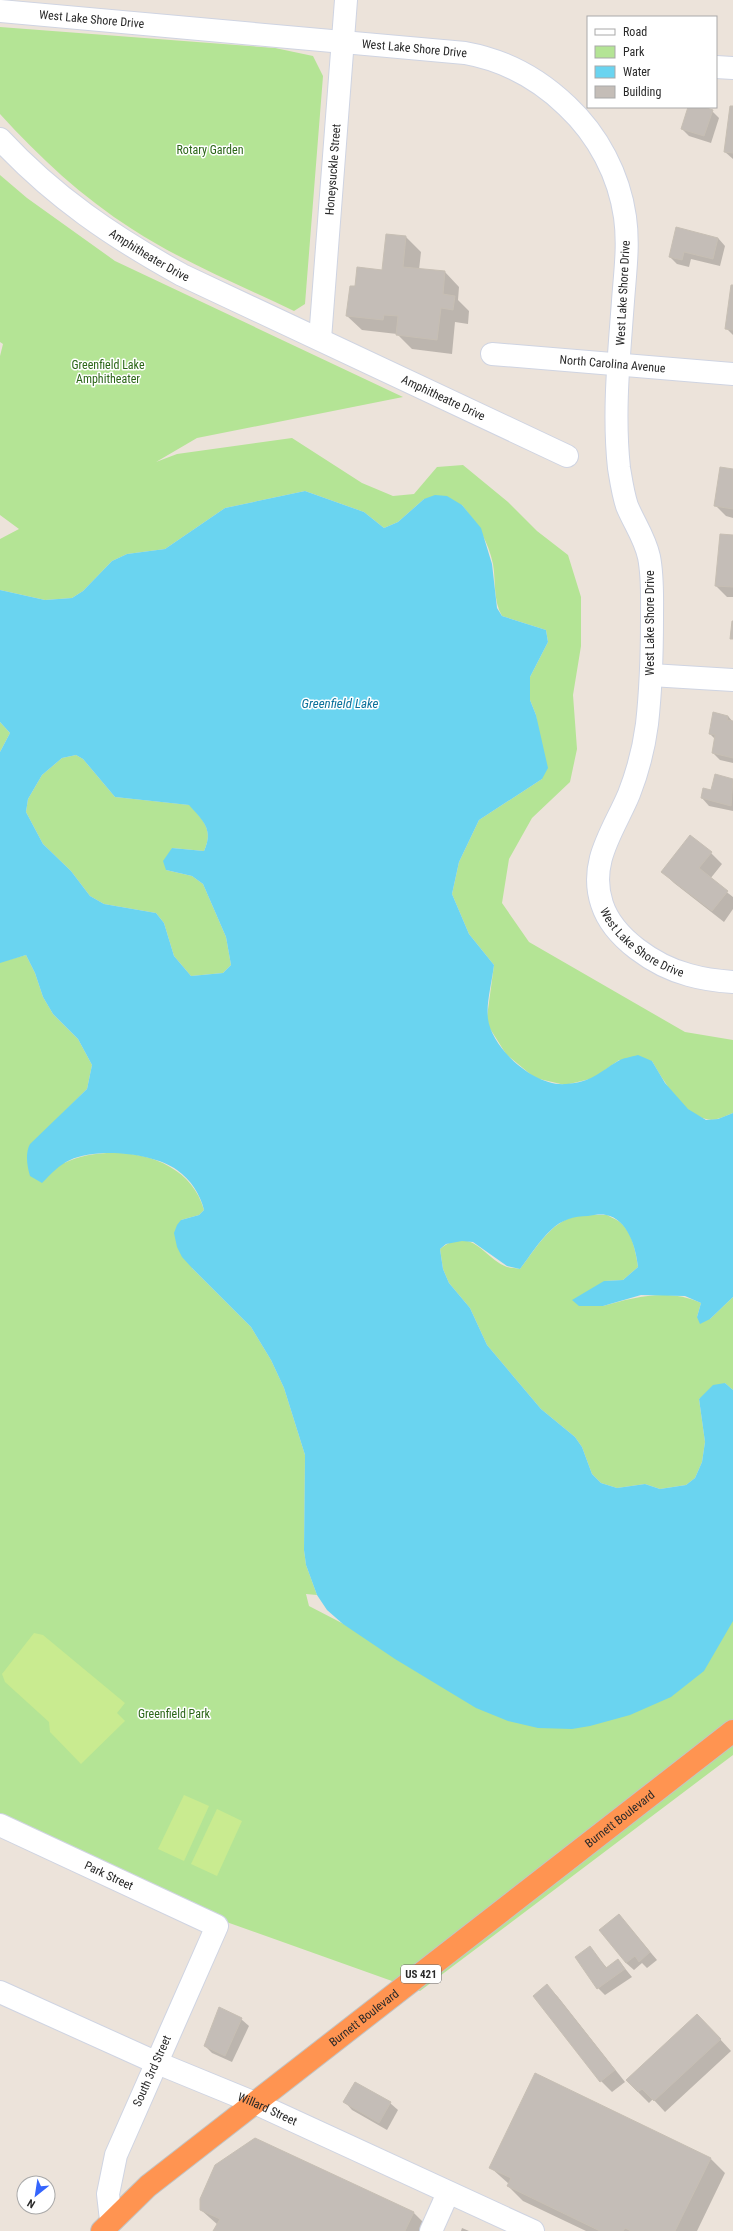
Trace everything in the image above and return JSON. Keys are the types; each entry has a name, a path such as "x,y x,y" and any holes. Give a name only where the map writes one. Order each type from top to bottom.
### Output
{"highway":[{"name":"Burnett Boulevard","path":"106,2227 148,2186 733,1731"}],"street":[{"name":"Honeysuckle Street","path":"320,340 346,0"},
{"name":"West Lake Shore Drive","path":"0,11 465,53 499,62 542,84 583,111 592,133 614,176 625,218 626,259 619,364 617,438 619,468 627,506 643,537 650,568 651,675 644,741 636,776 602,850 598,876 601,902 616,929 627,940 654,960 686,975 733,982"},
{"path":"717,67 733,68"},
{"name":"Amphitheater Drive","path":"0,139 44,183 79,212 108,232 182,275 320,340"},
{"name":"Amphitheatre Drive","path":"320,340 567,456"},
{"name":"North Carolina Avenue","path":"492,354 733,374"},
{"path":"651,675 733,680"},
{"name":"Park Street","path":"0,1825 217,1926"},
{"name":"South 3rd Street","path":"106,2227 108,2194 116,2155 155,2062 217,1926"},
{"name":"Willard Street","path":"2,1999 255,2102 533,2231"},
{"path":"431,2231 448,2192"}],"green space":[{"name":"Rotary Garden","path":"0,27 275,48 313,56 323,76 305,304 294,311 212,273 171,252 114,217 62,176 30,146 0,114"},
{"name":"Greenfield Lake Amphitheater","path":"0,175 27,198 115,261 403,397 197,438 156,462 177,454 292,438 362,483 393,496 414,494 437,467 463,465 508,502 537,531 568,555 581,597 581,646 573,695 577,749 570,782 532,818 509,859 502,903 529,942 685,1032 733,1040 733,1113 713,1120 698,1116 689,1110 674,1095 652,1061 619,1060 594,1078 565,1085 535,1078 506,1054 489,1027 487,1017 494,965 469,934 452,894 459,862 479,820 542,779 536,715 530,700 530,677 548,642 546,630 502,616 497,604 491,555 477,526 462,505 424,499 398,522 384,528 364,512 305,491 225,508 165,549 127,554 112,561 83,591 72,598 45,600 0,590 0,539 19,529 0,515 0,356 3,344 0,342"},
{"path":"0,722 10,733 0,752"},
{"path":"76,755 83,759 115,797 190,805 203,821 206,826 208,837 204,851 172,848 166,870 192,876 203,884 226,937 231,965 223,973 191,976 174,956 164,923 156,913 104,904 90,896 71,871 43,844 26,812 28,799 42,775 62,758"},
{"name":"Greenfield Park","path":"26,955 35,973 43,997 53,1014 78,1039 92,1065 87,1089 60,1116 64,1163 83,1156 104,1153 125,1153 146,1157 166,1164 182,1176 196,1191 204,1210 199,1215 181,1220 192,1268 251,1327 271,1360 284,1388 305,1455 304,1550 306,1565 317,1595 306,1594 309,1606 442,1675 733,1525 733,1755 420,1991 190,1909 0,1831 0,962"},
{"path":"607,1215 620,1222 629,1234 634,1245 638,1267 623,1280 604,1281 603,1306 640,1297 664,1295 677,1296 689,1298 701,1303 697,1317 710,1319 733,1297 733,1390 725,1383 699,1399 705,1442 702,1462 695,1478 686,1485 660,1489 645,1484 617,1488 601,1483 592,1474 582,1447 575,1437 541,1409 487,1345 470,1308 449,1283 443,1269 440,1249 451,1242 461,1240 469,1241 476,1245 499,1263 507,1267 520,1269 537,1245 558,1224 576,1216"},
{"path":"34,1633 43,1635 125,1703 117,1713 125,1721 81,1764 50,1732 49,1722 5,1682 2,1674"},
{"path":"184,1795 209,1806 184,1861 158,1849"},
{"path":"217,1809 242,1821 217,1876 191,1864"}],"water":[{"name":"Greenfield Lake","path":"305,491 364,512 384,528 398,522 424,499 435,495 447,496 462,505 481,528 492,564 497,608 502,616 546,630 548,642 530,677 530,700 536,715 548,768 542,779 479,820 459,862 452,894 469,934 494,965 488,1006 488,1019 491,1031 506,1054 529,1073 541,1079 554,1083 575,1083 589,1079 620,1060 638,1055 652,1061 665,1083 688,1109 706,1120 718,1119 733,1113 733,1297 710,1319 700,1324 697,1317 701,1303 685,1296 641,1295 603,1306 579,1306 572,1300 604,1281 623,1280 638,1267 630,1235 620,1222 606,1215 578,1217 568,1219 559,1224 542,1239 520,1269 507,1266 473,1242 462,1241 446,1244 440,1249 443,1269 449,1283 470,1308 487,1345 541,1409 575,1437 582,1447 592,1474 601,1483 617,1488 645,1484 660,1489 686,1485 695,1478 702,1462 705,1442 699,1399 713,1385 725,1383 733,1390 733,1621 704,1671 671,1697 630,1715 590,1726 572,1729 538,1728 508,1721 476,1708 395,1659 343,1624 327,1610 317,1595 306,1565 304,1550 305,1455 284,1388 271,1360 251,1327 192,1268 182,1257 177,1247 174,1233 177,1225 181,1220 199,1215 204,1210 200,1198 194,1188 187,1178 167,1164 154,1159 125,1154 110,1153 81,1156 66,1162 42,1183 30,1176 27,1151 30,1144 87,1089 92,1065 78,1039 53,1014 43,997 35,973 26,955 0,963 0,752 10,733 0,722 0,590 45,600 72,598 83,591 112,561 127,554 165,549 225,508","holes":["76,755 83,759 115,797 189,805 203,821 206,826 208,837 204,851 172,848 163,861 166,870 192,876 203,884 226,937 231,965 223,973 191,976 174,956 164,923 156,913 104,904 90,896 71,871 43,844 26,812 28,799 42,775 62,758"]}],"building":[{"path":"730,106 733,106 733,153 724,152"},
{"path":"688,108 706,108 713,110 704,136 681,129"},
{"path":"676,227 718,238 713,259 684,252 682,260 669,257"},
{"path":"386,234 406,236 403,267 445,271 443,294 455,296 453,310 441,308 437,340 396,335 398,316 384,315 383,320 346,316 350,286 355,286 357,267 382,270"},
{"path":"731,285 733,285 733,330 725,329"},
{"path":"720,467 733,469 733,509 714,506"},
{"path":"720,534 733,535 733,587 715,586"},
{"path":"732,621 733,639 730,639"},
{"path":"713,712 728,716 727,720 733,721 733,758 712,753 715,735 709,734"},
{"path":"715,774 733,779 731,806 701,798 703,788 711,790"},
{"path":"690,835 712,852 699,868 728,891 712,911 661,872"},
{"path":"619,1914 650,1952 639,1962 635,1956 626,1963 599,1930"},
{"path":"590,1946 606,1968 618,1959 625,1969 597,1989 575,1957"},
{"path":"547,1984 615,2070 600,2082 533,1996"},
{"path":"219,2007 242,2018 225,2056 204,2046"},
{"path":"697,2014 721,2039 654,2101 642,2089 638,2092 626,2080"},
{"path":"535,2073 711,2158 675,2231 631,2231 625,2228 623,2231 600,2231 507,2186 511,2178 489,2168"},
{"path":"355,2082 391,2102 379,2123 343,2102"},
{"path":"255,2138 414,2212 405,2231 213,2231 220,2219 200,2210 200,2199 215,2165"}]}
